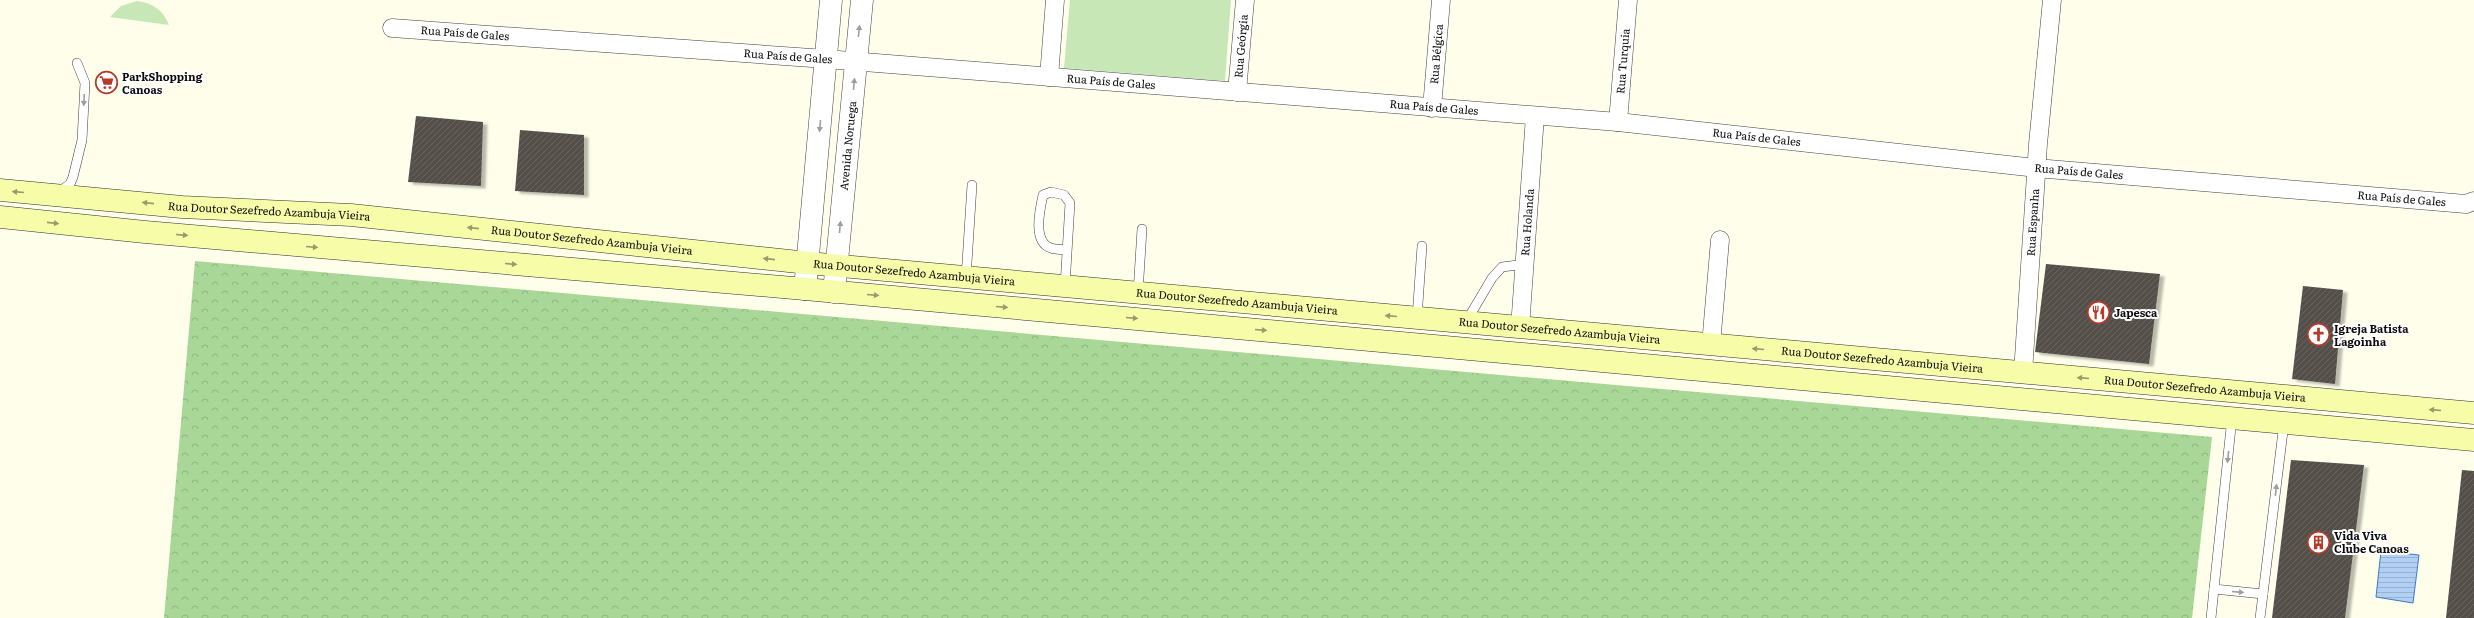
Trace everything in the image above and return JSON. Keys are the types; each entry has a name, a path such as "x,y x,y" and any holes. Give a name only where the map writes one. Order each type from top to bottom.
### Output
{"main road":[{"name":"Rua Doutor Sezefredo Azambuja Vieira","path":"0,190 182,207 351,215 837,266 2474,413"},
{"path":"0,217 145,232 805,289 2474,440"}],"street":[{"path":"805,289 831,0"},
{"name":"Avenida Noruega","path":"834,292 862,0"},
{"path":"1049,77 1055,0"},
{"name":"Rua Geórgia","path":"1237,92 1245,0"},
{"name":"Rua Bélgica","path":"1432,108 1440,0"},
{"name":"Rua Turquia","path":"1618,122 1628,0"},
{"name":"Rua Espanha","path":"2024,373 2036,168 2052,0"},
{"name":"Rua País de Gales","path":"392,28 826,59 1618,122 2036,168 2466,204 2474,201"},
{"name":"Rua Holanda","path":"1520,328 1526,264 1535,116"},
{"path":"1711,345 1720,240"}],"lane":[{"path":"55,195 70,184 82,140 85,83 77,63"},
{"path":"966,278 972,186"},
{"path":"1065,286 1070,203 1064,195 1051,192 1043,195 1041,204 1040,237 1042,242 1051,248 1067,250"},
{"path":"1138,293 1142,229"},
{"path":"1416,318 1422,246"},
{"path":"1466,323 1492,278 1502,267 1526,264"},
{"path":"2211,618 2232,418"},
{"path":"2260,618 2284,422"},
{"path":"2214,589 2263,594"}],"green space":[{"path":"1070,0 1231,0 1225,81 1064,68"},
{"path":"137,1 148,3 157,8 164,15 169,25 110,17 121,6"},
{"path":"195,261 2212,437 2192,618 164,618"}],"water":[{"path":"2381,551 2419,555 2413,603 2376,597"}],"building":[{"path":"416,116 483,122 481,186 408,182"},
{"path":"520,130 584,135 584,195 515,191"},
{"name":"Japesca","path":"2046,264 2160,274 2149,364 2035,352"},
{"name":"Igreja Batista Lagoinha","path":"2303,286 2343,290 2335,384 2292,379"},
{"name":"Vida Viva Clube Canoas","path":"2291,460 2364,465 2345,618 2272,618"},
{"path":"2462,470 2474,471 2474,618 2446,618"}],"place":[{"name":"ParkShopping Canoas","path":"107,83"},
{"name":"Japesca","path":"2098,313"},
{"name":"Igreja Batista Lagoinha","path":"2318,335"},
{"name":"Vida Viva Clube Canoas","path":"2318,542"}]}
